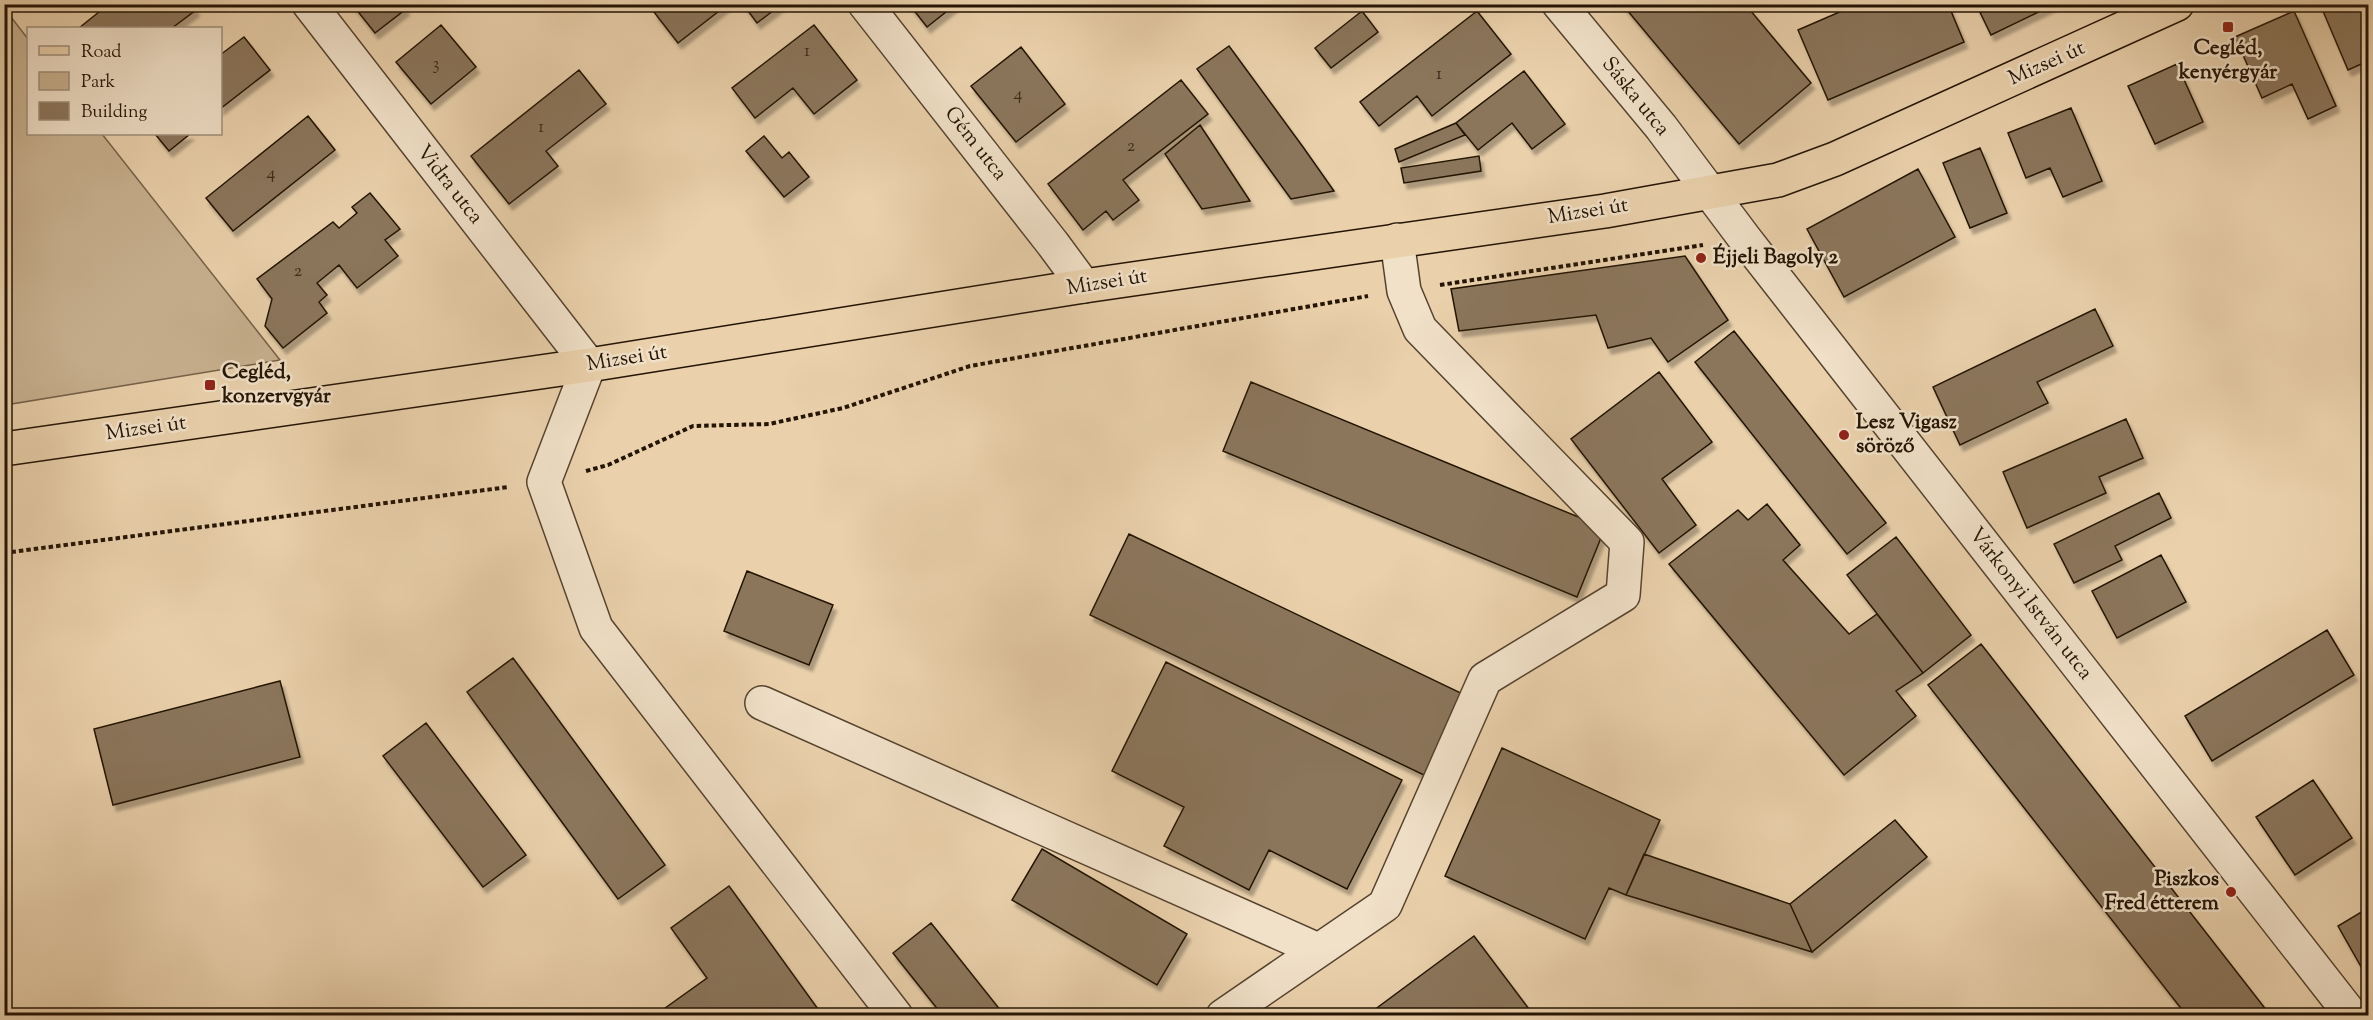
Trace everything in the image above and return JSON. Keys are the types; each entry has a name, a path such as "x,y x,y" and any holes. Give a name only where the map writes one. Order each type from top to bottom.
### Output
{"main road":[{"name":"Mizsei út","path":"4,449 590,365 1084,286 1605,211 1778,180 1835,159 2177,4"}],"street":[{"name":"Vidra utca","path":"309,4 590,365"},
{"name":"Gém utca","path":"865,4 1053,243 1084,286"},
{"name":"Sáska utca","path":"1558,4 1661,127 1709,192"},
{"name":"Várkonyi István utca","path":"1709,192 2352,1016"},
{"path":"1223,1016 1385,905 1485,679 1623,595 1627,542 1420,329 1404,291 1397,240"},
{"path":"590,365 544,482 596,627 896,1016"},
{"path":"762,703 1318,950"}],"path":[{"path":"4,553 544,482 608,465 693,426 769,424 843,408 970,366 1404,291 1745,239"}],"green space":[{"path":"4,8 27,38 27,135 103,135 280,360 5,405"}],"building":[{"path":"109,4 192,4 196,10 173,27 80,27"},
{"path":"352,4 402,4 406,9 375,33"},
{"path":"664,4 728,4 678,43 654,12"},
{"path":"743,4 782,4 757,23"},
{"path":"909,4 956,4 927,27"},
{"path":"1622,4 1745,4 1811,83 1739,144"},
{"path":"1858,4 1948,4 1964,42 1828,100 1798,30"},
{"path":"1976,4 2055,4 1991,35"},
{"path":"2320,4 2368,4 2368,61 2348,70"},
{"path":"1362,11 1378,32 1331,68 1315,48"},
{"path":"1477,11 1511,54 1432,116 1417,96 1379,126 1360,102"},
{"path":"2294,11 2336,106 2308,119 2292,84 2262,98 2235,37"},
{"path":"441,25 476,67 431,104 396,62"},
{"path":"814,25 857,80 814,114 793,88 755,118 732,88"},
{"path":"244,37 270,70 222,107 222,54"},
{"path":"1229,46 1334,191 1291,199 1197,69"},
{"path":"1021,47 1065,104 1016,142 971,86"},
{"path":"2177,64 2203,122 2155,144 2128,86"},
{"path":"579,70 606,104 546,151 558,166 509,204 471,156"},
{"path":"1524,71 1565,124 1532,149 1512,123 1478,150 1456,123"},
{"path":"1181,80 1208,114 1123,180 1139,200 1113,220 1106,211 1083,230 1048,184"},
{"path":"2071,108 2102,181 2063,197 2050,168 2026,178 2008,133"},
{"path":"308,116 335,150 233,231 206,198"},
{"path":"1456,123 1465,135 1399,162 1395,149"},
{"path":"1200,125 1250,201 1202,209 1165,154"},
{"path":"156,135 189,135 169,151"},
{"path":"764,136 782,158 789,152 809,177 784,197 746,151"},
{"path":"1980,148 2007,213 1970,228 1943,163"},
{"path":"1479,156 1481,171 1404,183 1401,168"},
{"path":"1918,169 1955,237 1844,297 1807,229"},
{"path":"370,193 400,229 385,240 398,256 357,288 339,265 317,283 327,295 319,302 327,313 283,348 265,326 272,299 257,279 333,222 339,228 357,213 352,207"},
{"path":"1685,256 1728,320 1668,362 1651,338 1608,348 1596,315 1459,331 1451,289"},
{"path":"2095,309 2113,346 2037,382 2048,403 1960,445 1933,387"},
{"path":"1734,331 1886,523 1847,554 1695,362"},
{"path":"1659,372 1712,442 1662,479 1696,525 1659,553 1571,439"},
{"path":"1251,382 1605,528 1577,597 1223,451"},
{"path":"2126,419 2143,458 2099,477 2106,493 2027,528 2003,472"},
{"path":"2159,493 2171,518 2115,546 2122,560 2074,583 2054,544"},
{"path":"1767,504 1800,545 1783,560 1849,634 1877,614 1923,673 1896,691 1916,716 1844,775 1669,564 1738,510 1748,520"},
{"path":"1129,534 1465,695 1426,776 1090,615"},
{"path":"1896,537 1971,635 1923,673 1847,575"},
{"path":"2161,555 2186,602 2117,638 2092,591"},
{"path":"747,571 833,605 809,665 724,631"},
{"path":"2327,630 2354,675 2212,761 2185,716"},
{"path":"1981,644 2271,1016 2187,1016 1928,685"},
{"path":"513,658 665,865 618,899 467,692"},
{"path":"1166,662 1402,780 1347,889 1269,850 1249,890 1164,846 1184,807 1112,771"},
{"path":"280,681 300,757 113,805 94,729"},
{"path":"426,723 526,855 483,887 383,756"},
{"path":"1502,748 1660,820 1626,895 1609,888 1585,939 1445,876"},
{"path":"2313,780 2352,838 2295,875 2256,817"},
{"path":"1895,820 1927,857 1812,952 1790,904"},
{"path":"1042,849 1187,934 1157,985 1012,900"},
{"path":"1644,854 1790,904 1812,952 1626,895"},
{"path":"729,886 823,1016 654,1016 707,978 671,928"},
{"path":"2368,908 2368,979 2338,926"},
{"path":"931,923 1005,1016 943,1016 893,953"},
{"path":"1474,936 1529,1009 1520,1016 1366,1016"}],"place":[{"name":"Cegléd, kenyérgyár","path":"2228,27"},
{"name":"Éjjeli Bagoly 2","path":"1701,258"},
{"name":"Cegléd, konzervgyár","path":"210,385"},
{"name":"Lesz Vigasz söröző","path":"1844,435"},
{"name":"Piszkos Fred étterem","path":"2231,892"}]}
